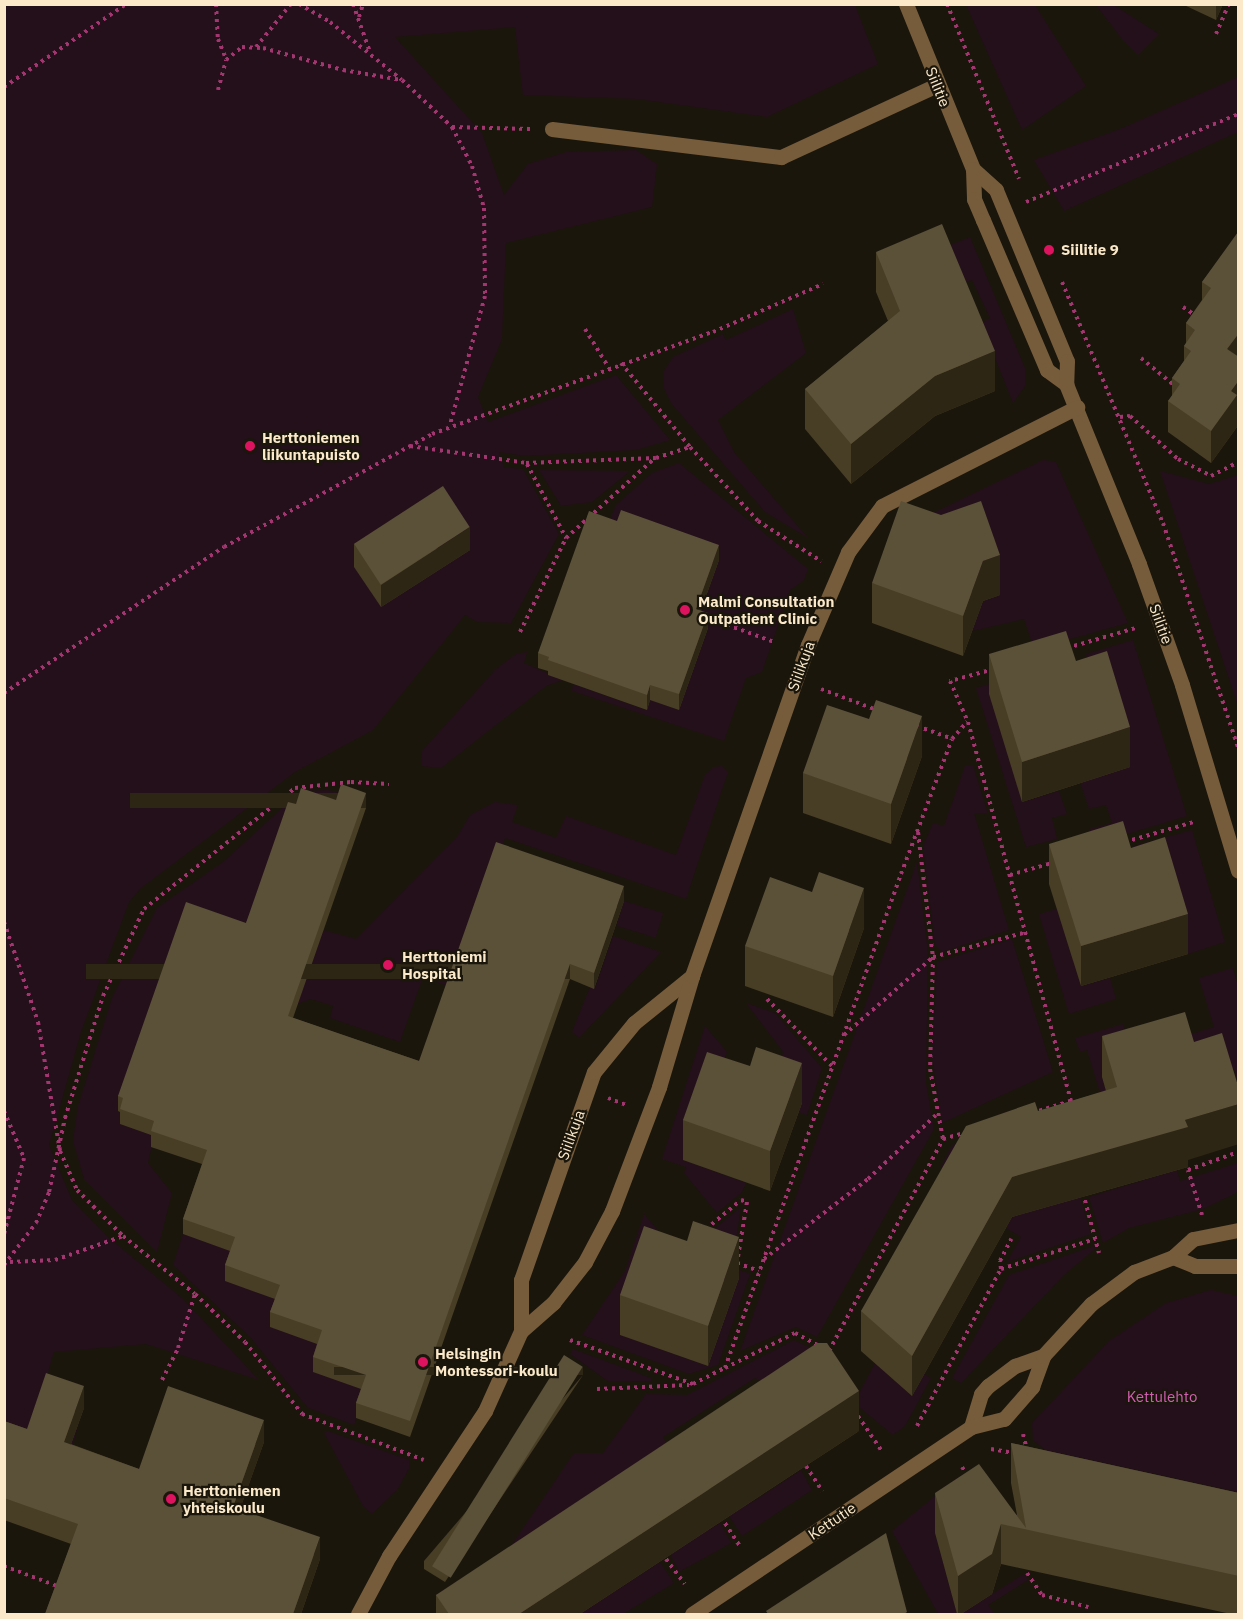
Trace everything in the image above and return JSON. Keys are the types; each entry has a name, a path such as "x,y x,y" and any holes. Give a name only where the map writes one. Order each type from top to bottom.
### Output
{"street":[{"name":"Siilitie","path":"906,4 973,169 974,199 1047,370 1066,384"},
{"path":"552,129 782,157 937,85"},
{"name":"Siilitie","path":"973,169 996,190 1067,361 1066,384 1077,407 1182,685 1239,871"},
{"name":"Siilikuja","path":"521,1331 553,1303 585,1262 612,1211 649,1113 692,976 808,645 840,569 863,527 882,506 1077,407"},
{"name":"Siilikuja","path":"358,1614 389,1556 485,1411 521,1331 521,1280 594,1072 634,1023 692,976"},
{"name":"Kettutie","path":"692,1614 971,1427 1004,1419 1024,1400 1043,1356 1091,1304 1134,1272 1173,1257 1193,1239 1239,1230"},
{"path":"1173,1257 1195,1266 1239,1266"},
{"name":"Kettutie","path":"971,1427 981,1394 988,1386 1015,1366 1043,1356"}],"path":[{"path":"4,87 126,4"},
{"path":"216,4 218,39 226,60 218,90"},
{"path":"256,48 291,4"},
{"path":"299,4 370,53 402,80 452,127 472,166 481,197 487,252 485,296 449,426"},
{"path":"353,4 370,53"},
{"path":"358,18 363,4"},
{"path":"947,4 1020,181"},
{"path":"1215,34 1229,4"},
{"path":"226,60 242,47 256,48 343,70 402,80"},
{"path":"1028,201 1239,114"},
{"path":"452,127 552,129"},
{"path":"1024,191 1032,211"},
{"path":"1058,271 1120,417 1183,578 1239,747"},
{"path":"4,693 224,547 449,426 713,332 823,284"},
{"path":"1183,307 1200,318"},
{"path":"585,329 609,368"},
{"path":"1141,358 1184,393"},
{"path":"621,363 690,447 758,521 813,558 840,569"},
{"path":"1120,417 1130,416 1178,459 1211,476 1239,462"},
{"path":"410,446 526,463 656,458 690,447"},
{"path":"520,632 566,538 656,458"},
{"path":"526,463 566,538"},
{"path":"699,615 774,642"},
{"path":"1059,650 1136,628"},
{"path":"1005,666 950,681 968,722 1027,932 1071,1101 1028,1113"},
{"path":"821,689 887,714"},
{"path":"909,722 952,739"},
{"path":"725,1368 831,1066 952,739 968,722"},
{"path":"7,1263 36,1223 60,1150 65,1118 103,996 144,909 295,788 351,782 389,784"},
{"path":"1113,846 1194,822"},
{"path":"918,831 933,957 930,1069 936,1115 943,1139"},
{"path":"1010,875 1056,862"},
{"path":"4,922 38,1022 60,1150 77,1190 123,1236 195,1294 245,1342 302,1414 428,1462"},
{"path":"842,1037 933,957 1027,932"},
{"path":"767,999 831,1066"},
{"path":"587,1091 649,1113"},
{"path":"1061,1104 1063,1115"},
{"path":"4,1111 24,1158 4,1234"},
{"path":"763,1260 868,1179 936,1115"},
{"path":"824,1354 829,1351 943,1139 975,1129"},
{"path":"1203,1216 1188,1170 1239,1152"},
{"path":"1082,1190 1099,1253"},
{"path":"701,1233 741,1200 747,1202 737,1263 759,1271"},
{"path":"7,1263 55,1260 123,1236"},
{"path":"917,1426 1001,1269 1000,1261 1011,1239"},
{"path":"1001,1269 1095,1239"},
{"path":"162,1380 178,1348 195,1294"},
{"path":"597,1389 693,1384 795,1333 829,1351"},
{"path":"570,1340 693,1384"},
{"path":"851,1407 881,1450"},
{"path":"991,1449 1028,1456 1022,1427"},
{"path":"806,1466 822,1491"},
{"path":"962,1467 974,1484"},
{"path":"716,1509 740,1546"},
{"path":"666,1558 685,1584"},
{"path":"4,1566 63,1587"},
{"path":"1027,1573 1042,1595 1088,1607"}],"green space":[{"name":"Herttoniemen liikuntapuisto","path":"4,5 855,5 878,64 767,117 637,99 523,95 515,27 395,37 482,133 504,195 528,164 566,152 636,150 657,164 652,207 506,243 502,339 478,397 488,422 616,375 670,440 636,450 525,456 499,452 504,467 523,469 559,534 511,623 477,622 465,615 373,730 295,772 141,888 129,902 81,1032 49,1145 72,1200 109,1238 182,1298 259,1380 146,1344 54,1352 42,1393 79,1422 68,1465 4,1443"},
{"path":"966,5 1035,5 1086,86 1022,130"},
{"path":"1096,5 1114,5 1159,34 1138,55 1121,38"},
{"path":"1238,77 1238,132 1064,211 1034,160 1120,129"},
{"path":"970,237 1025,368 1025,386 1013,403 981,323 990,318 972,280 964,283 948,246"},
{"path":"793,309 806,353 718,420 734,452 808,538 765,512 671,403 663,386 664,371 673,357 723,334 726,340"},
{"path":"1043,460 1056,462 1128,623 1034,649 1024,619 972,631 983,601 1000,595 906,526"},
{"path":"679,463 808,569 804,580 790,590 762,672 746,678 724,741 572,691 573,684 646,710 653,694 679,709 708,629 609,522 616,505 652,473"},
{"path":"539,470 630,471 592,502 561,506"},
{"path":"1160,471 1209,484 1238,475 1238,706"},
{"path":"1133,640 1187,816 1094,844 1089,829 1112,823 1106,805 1089,809 1080,782 1092,679 1086,654"},
{"path":"527,652 524,663 563,680 546,686 441,768 421,766 422,751 496,669 516,654"},
{"path":"1055,665 1022,802 1059,791 1067,814 1052,818 1057,839 1026,847 976,688"},
{"path":"973,765 988,814 974,813 1009,930 942,952 935,945 923,846 933,823 944,826 965,766"},
{"path":"722,766 728,772 686,899 505,838 450,987 423,977 400,1042 330,1018 333,1006 311,999 297,1004 323,930 356,939 457,837 470,815 495,802 518,805 512,822 556,838 566,816 676,855 705,775 714,767"},
{"path":"328,790 359,798 244,944 123,1113 120,1124 154,1136 148,1163 172,1193 157,1252 84,1179 73,1141 78,1106 112,998 157,908 223,862 301,791"},
{"path":"1192,830 1225,942 1188,954 1165,878 1139,861 1134,846"},
{"path":"917,862 928,952 926,1083 934,1129 817,1337 796,1327 740,1351"},
{"path":"624,901 663,913 656,938 616,926"},
{"path":"1057,909 1081,986 1110,978 1116,999 1069,1014 1039,914"},
{"path":"613,936 661,952 579,1038 572,1032 590,987 595,988"},
{"path":"1012,939 1053,1072 942,1123 932,1056 937,962"},
{"path":"1233,968 1238,986 1238,1082 1234,1069 1194,1082 1102,1077 1110,1104 1104,1106 1087,1050 1080,1052 1075,1038 1123,1024 1131,1053 1214,1027 1199,978"},
{"path":"746,1003 775,1013 822,1068 807,1115 798,1112 770,1065 784,1053"},
{"path":"705,1026 727,1052 683,1160 746,1183 742,1192 717,1213 684,1173 686,1167 662,1159"},
{"path":"1055,1113 1091,1234 1007,1262 1021,1237 1006,1228 1012,1217 1053,1204 941,1167 952,1145"},
{"path":"1238,1163 1238,1190 1234,1194 1203,1209 1129,1228 1103,1243 1089,1197 1177,1170 1180,1181"},
{"path":"741,1207 732,1267 750,1274 718,1365 689,1374 582,1335 625,1271 644,1214 672,1247 644,1266 620,1335 708,1366 702,1239"},
{"path":"183,1234 235,1252 366,1391 354,1425 308,1408 250,1337 173,1265"},
{"path":"1094,1246 1095,1249 1065,1274 961,1383 952,1378 1009,1275"},
{"name":"Kettulehto","path":"1211,1290 1238,1296 1238,1492 1045,1450 1033,1440 1032,1423 1109,1341 1166,1303"},
{"path":"794,1340 811,1348 768,1384 755,1378 663,1437 669,1448 509,1549 574,1453 603,1453 646,1394 687,1395"},
{"path":"573,1349 651,1378 651,1381 609,1382 570,1354"},
{"path":"875,1363 912,1396 924,1374 931,1378 905,1426 893,1435 854,1403"},
{"path":"328,1431 409,1460 409,1469 397,1490 372,1514 363,1506 324,1433"},
{"path":"801,1470 812,1490 742,1536 716,1496 738,1484 751,1503"},
{"path":"961,1475 979,1504 935,1533 957,1614 938,1614 892,1531"},
{"path":"720,1523 731,1543 680,1572 668,1552"},
{"path":"660,1562 674,1583 623,1614 580,1614"},
{"path":"1024,1574 1028,1580 988,1605 995,1614 961,1614"}],"building":[{"path":"942,224 995,351 935,376 851,444 805,389 900,311 876,252"},
{"path":"1238,232 1239,333 1227,349 1239,357 1239,380 1231,391 1237,395 1211,431 1168,401 1180,384 1172,378 1191,351 1184,346 1195,330 1186,323 1211,288 1202,282"},
{"path":"443,486 470,527 381,585 354,544"},
{"path":"901,501 941,515 981,501 1000,555 983,561 963,616 872,583"},
{"path":"621,510 719,545 696,609 708,613 679,694 650,685 647,695 548,660 549,657 538,653 589,511 617,521"},
{"path":"1066,631 1076,661 1107,651 1130,727 1022,762 989,654"},
{"path":"876,700 922,716 891,804 803,773 827,705 869,719"},
{"path":"341,784 366,793 288,1016 419,1061 496,842 624,886 594,973 570,964 410,1421 356,1403 366,1375 313,1357 322,1330 270,1312 280,1285 225,1265 235,1237 183,1219 207,1150 151,1131 154,1121 120,1109 123,1098 118,1096 186,902 246,923 288,802 296,804 301,788 336,800"},
{"path":"1123,821 1131,848 1165,837 1188,914 1081,946 1049,844"},
{"path":"819,872 864,888 833,976 745,946 770,877 812,892"},
{"path":"1185,1012 1194,1042 1222,1033 1239,1089 1239,1104 1185,1120 1188,1127 1012,1177 912,1356 861,1311 966,1126 1035,1102 1038,1111 1117,1087 1102,1036"},
{"path":"756,1047 802,1063 770,1151 683,1120 707,1052 750,1066"},
{"path":"693,1221 739,1237 708,1326 620,1295 644,1226 687,1241"},
{"path":"817,1343 827,1343 859,1391 519,1614 449,1614 436,1595"},
{"path":"564,1355 583,1367 451,1578 432,1566"},
{"path":"46,1373 84,1386 64,1442 139,1469 168,1386 264,1420 233,1507 320,1537 293,1614 45,1614 78,1524 4,1498 4,1421 27,1429"},
{"path":"1011,1443 1239,1493 1239,1576 1001,1524 992,1554 958,1576 935,1493 979,1464 1026,1528"},
{"path":"886,1533 907,1612 904,1614 768,1614 766,1611"}],"place":[{"name":"Siilitie 9","path":"1049,250"},
{"name":"Herttoniemen liikuntapuisto","path":"250,446"},
{"name":"Malmi Consultation Outpatient Clinic","path":"685,610"},
{"name":"Herttoniemi Hospital","path":"388,965"},
{"name":"Helsingin Montessori-koulu","path":"423,1362"},
{"name":"Herttoniemen yhteiskoulu","path":"171,1499"}]}
